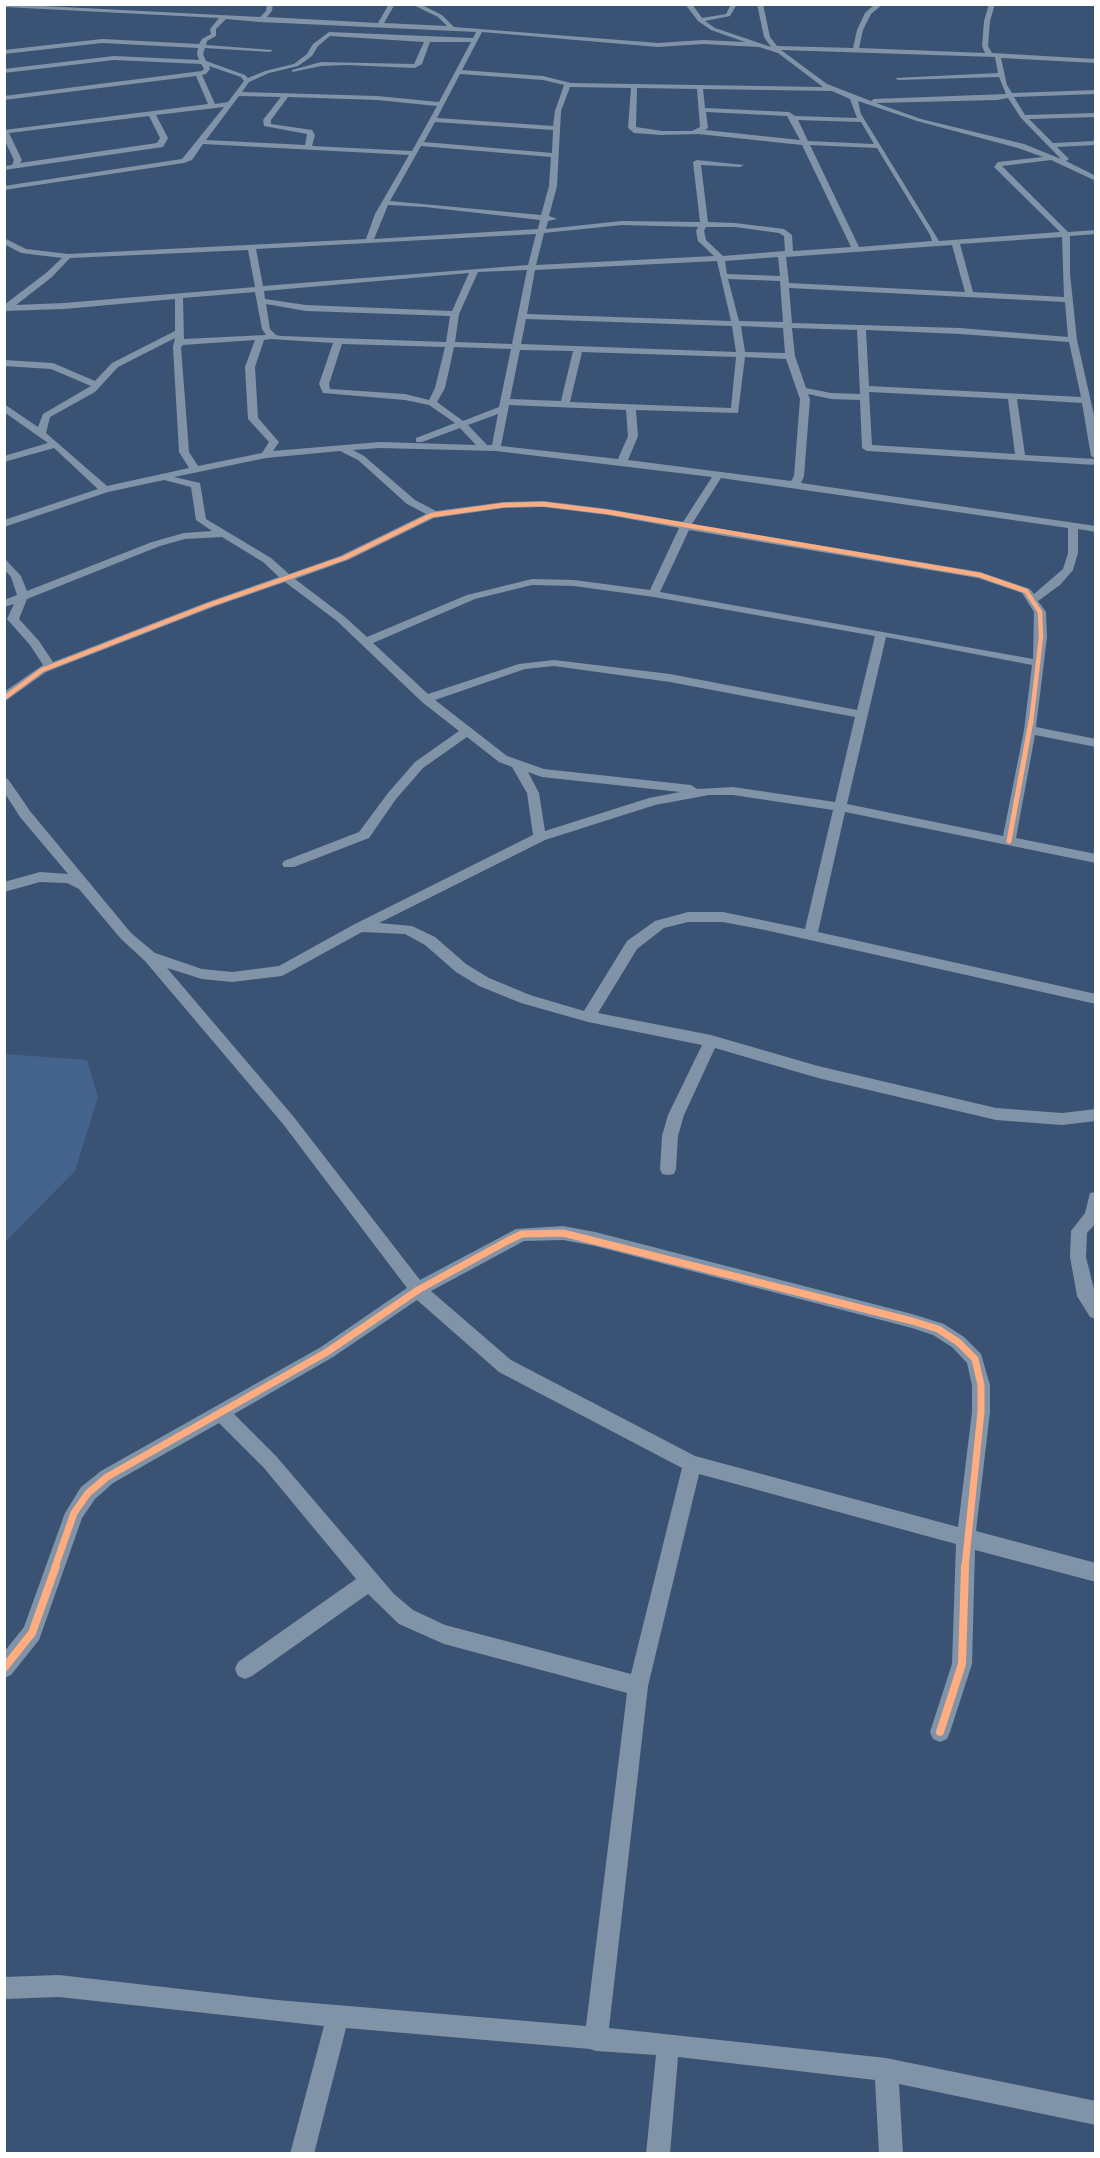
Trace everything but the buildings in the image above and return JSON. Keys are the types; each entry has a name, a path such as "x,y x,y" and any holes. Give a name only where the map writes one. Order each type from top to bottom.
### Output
{"street":[{"path":"101,11 108,4"},
{"path":"260,20 269,11 270,4"},
{"path":"380,26 392,4"},
{"path":"414,4 440,16 453,29"},
{"path":"688,4 700,20 713,29 774,48 856,49 1095,62"},
{"path":"700,20 731,14 734,4"},
{"path":"760,4 767,37 774,48 832,89 919,120 1021,146 1072,166 1094,180"},
{"path":"856,49 860,30 868,13 880,4"},
{"path":"992,4 987,21 985,46 994,57 1010,95 1023,117 1072,166"},
{"path":"4,5 42,8"},
{"path":"4,14 61,7 221,18 480,30 658,45 709,42 761,45"},
{"path":"201,74 207,69 200,54 204,40 214,35 213,29 228,7"},
{"path":"163,22 169,15"},
{"path":"369,241 412,153 433,120 480,30"},
{"path":"282,70 296,65 310,55 315,45 329,34 428,40 474,40"},
{"path":"162,37 182,45"},
{"path":"4,98 201,74 296,71 321,64 415,66 419,64 428,40"},
{"path":"4,52 102,41 270,50"},
{"path":"4,71 108,58 204,62 247,81"},
{"path":"4,188 184,160 201,142 247,81 267,72"},
{"path":"457,72 543,78 568,84 634,87 832,89"},
{"path":"201,74 212,105"},
{"path":"898,78 1002,75"},
{"path":"496,448 531,269 553,186 560,103 568,84"},
{"path":"634,87 632,128 637,131 700,132 792,140 804,144 878,146"},
{"path":"700,88 704,128 700,132"},
{"path":"775,89 780,97"},
{"path":"863,101 997,98 1010,95 1095,92"},
{"path":"238,94 377,98 440,104"},
{"path":"286,95 267,120 268,126 309,132 311,135 308,148"},
{"path":"852,97 858,115 934,235 936,243"},
{"path":"15,167 18,160 5,132 229,104"},
{"path":"784,106 856,249"},
{"path":"702,110 863,120"},
{"path":"4,168 162,143 164,138 151,113"},
{"path":"1023,117 1095,115"},
{"path":"433,120 557,128"},
{"path":"201,142 412,153"},
{"path":"1051,145 1095,143"},
{"path":"418,144 555,155"},
{"path":"92,175 97,154"},
{"path":"1054,159 1010,162 998,164 998,167 1066,234 1066,274 1073,340 1087,400 1095,456"},
{"path":"395,445 430,438 504,405 565,404 735,411 741,354 721,258 702,241 700,231 704,224 697,162 740,165"},
{"path":"386,203 425,205 599,224 704,224 785,232 788,235 784,282 790,356 805,399 799,476 794,486"},
{"path":"4,240 24,251 68,256 540,232 599,224"},
{"path":"6,309 64,306 259,287 475,270 721,258 1095,232"},
{"path":"955,242 970,296"},
{"path":"252,247 266,329 273,337"},
{"path":"6,309 49,275 68,256"},
{"path":"432,403 440,388 455,314 475,270"},
{"path":"723,276 970,296 1070,300"},
{"path":"179,295 180,337 177,347 183,452 195,470"},
{"path":"261,302 306,308 455,314"},
{"path":"522,316 960,331 1073,340"},
{"path":"861,328 867,448 1095,462"},
{"path":"41,434 44,420 51,411 97,385 115,365 180,337 273,337 790,356"},
{"path":"261,337 250,368 253,419 274,442 266,455"},
{"path":"338,341 324,384 326,391 405,397 432,403 462,424 484,447"},
{"path":"565,404 578,348"},
{"path":"4,363 53,366 97,385"},
{"path":"802,390 831,396 864,393 1087,400"},
{"path":"1012,396 1020,456"},
{"path":"4,407 56,444 105,490"},
{"path":"622,462 633,436 631,407"},
{"path":"4,459 56,444"},
{"path":"4,524 105,490 266,455 340,447 395,445 484,447 622,462 886,497 1095,529"},
{"path":"340,447 361,458 411,502 435,514"},
{"path":"654,594 686,525 717,476"},
{"path":"155,478 196,484 201,520 267,560 286,578 341,619 426,699 503,759 542,773 709,791 732,791 840,807 1095,859"},
{"path":"4,698 22,682 50,667 349,556 435,514 504,505 543,504 686,525 780,543 980,574 1026,591 1033,600 1041,624 1030,730 1009,841"},
{"path":"1033,600 1056,583 1068,570 1073,553 1073,526"},
{"path":"4,604 156,544 184,536 223,534"},
{"path":"4,561 16,576 23,596 13,619 35,644 50,667"},
{"path":"365,642 471,597 532,582 574,583 654,594 1036,663"},
{"path":"810,935 881,634"},
{"path":"426,699 523,666 554,663 681,680 810,703 861,716"},
{"path":"1030,730 1095,743"},
{"path":"289,864 364,835 392,796 419,765 466,732"},
{"path":"518,764 533,793 540,837"},
{"path":"4,782 25,814 126,936 150,957 288,1120 418,1290 505,1366 692,1464 1095,1573"},
{"path":"150,957 202,974 232,977 282,971 358,928 540,837 653,801 709,791"},
{"path":"4,887 23,880 55,876 86,886"},
{"path":"588,1017 624,955 644,934 660,924 688,917 723,917 1095,999"},
{"path":"358,928 381,926 407,929 430,940 460,968 484,982 526,999 588,1017 711,1041 818,1072 996,1114 1062,1119 1095,1115"},
{"path":"668,1169 670,1136 676,1115 711,1041"},
{"path":"1095,1198 1092,1216 1079,1232 1078,1257 1085,1296 1095,1312"},
{"path":"4,1668 32,1633 74,1514 88,1492 107,1477 327,1352 418,1290 522,1234 563,1233 607,1242 938,1329 958,1342 975,1359 981,1385 981,1412 966,1538 962,1664 940,1732"},
{"path":"220,1412 270,1462 387,1601 406,1617 444,1634 638,1686"},
{"path":"596,2040 638,1686 692,1464"},
{"path":"245,1669 370,1581"},
{"path":"4,1988 59,1986 338,2017 668,2045 886,2070 1095,2113"},
{"path":"302,2154 338,2017"},
{"path":"658,2154 668,2045"},
{"path":"886,2070 891,2154"}],"water":[{"path":"5,1054 87,1060 98,1097 75,1171 5,1242"}],"cycle path":[{"path":"4,698 42,670 209,605 344,558 432,515 504,505 543,504 608,512 780,543 980,575 1026,591 1040,612 1041,637 1030,730 1009,841"},
{"path":"4,1668 32,1633 74,1513 88,1493 107,1477 327,1352 418,1290 509,1240 522,1234 563,1233 595,1239 912,1321 938,1329 958,1342 975,1359 981,1385 981,1412 966,1538 962,1664 940,1732"}]}
